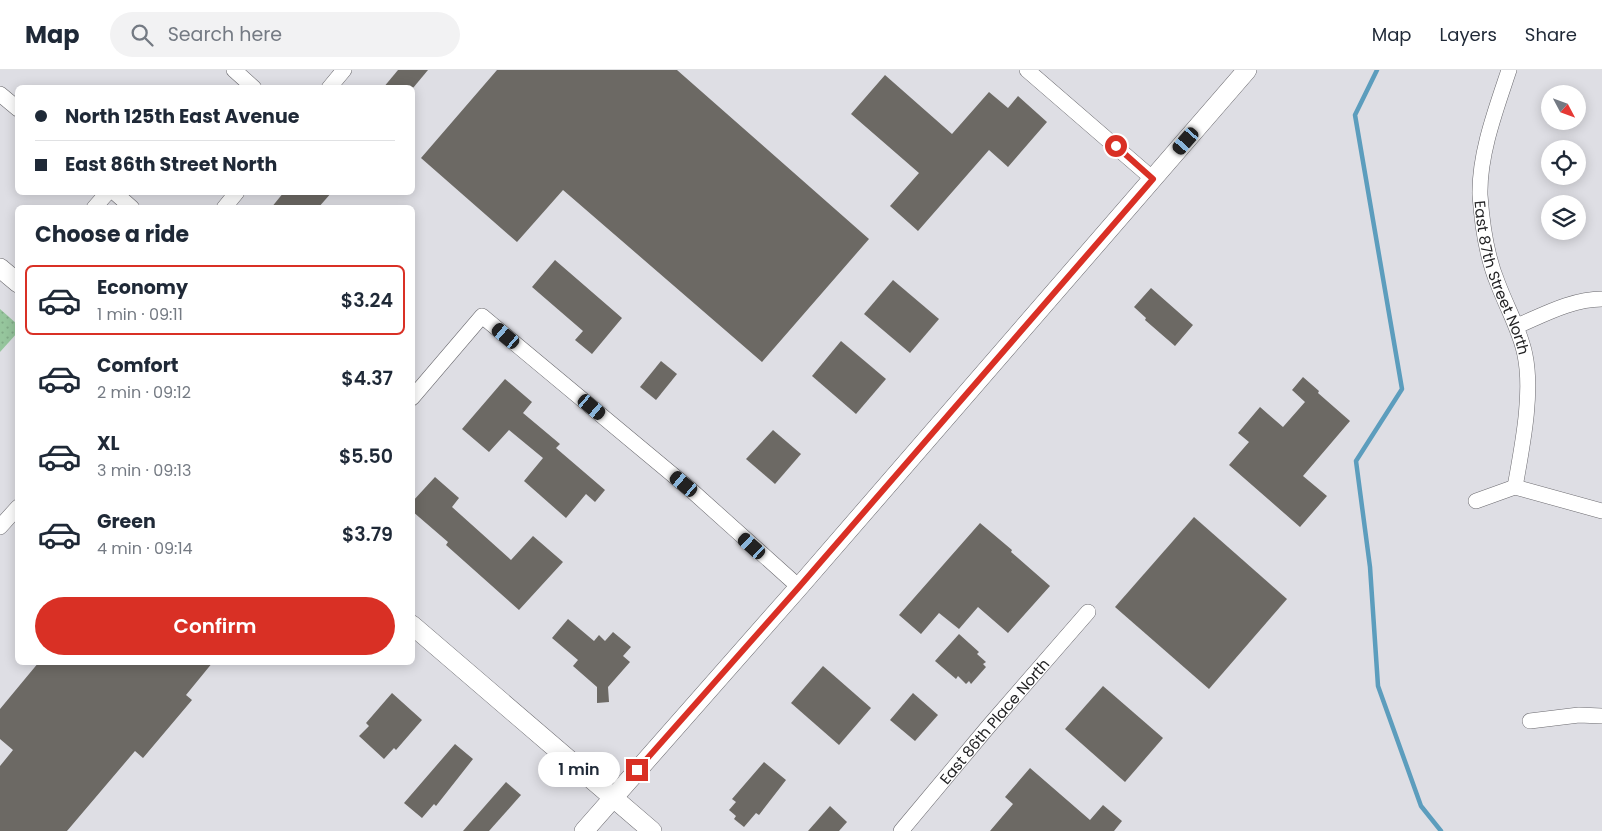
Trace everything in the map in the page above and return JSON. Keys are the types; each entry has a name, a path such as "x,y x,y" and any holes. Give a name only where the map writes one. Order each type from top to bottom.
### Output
{"main road":[{"path":"584,831 799,587 1247,70"},
{"path":"0,268 15,280"},
{"path":"415,628 652,831"}],"street":[{"path":"234,70 251,85"},
{"path":"332,85 344,70"},
{"path":"1027,70 1153,179"},
{"name":"East 87th Street North","path":"1508,70 1486,144 1480,193 1490,261 1497,282 1517,326 1525,353 1528,374 1528,397 1515,486"},
{"path":"0,94 15,106"},
{"path":"97,205 105,195"},
{"path":"117,195 129,205"},
{"path":"227,205 235,195"},
{"path":"1517,326 1560,308 1593,299 1602,299"},
{"path":"415,394 482,316 691,490 799,587"},
{"path":"1476,501 1515,486 1602,512"},
{"path":"0,527 15,510"},
{"name":"East 86th Place North","path":"900,831 988,726 1088,612"},
{"path":"1530,721 1579,715 1602,716"}],"green space":[{"path":"0,309 15,322 15,335 0,352"}],"building":[{"path":"398,70 428,70 415,86 386,85"},
{"path":"497,70 677,70 869,239 762,362 563,190 517,242 421,158"},
{"path":"885,75 952,134 989,92 1008,108 1018,96 1047,122 1008,167 989,150 918,231 890,206 919,173 851,114"},
{"path":"282,195 329,195 321,205 273,205"},
{"path":"555,260 622,318 592,354 575,340 583,331 532,287"},
{"path":"893,280 939,319 910,353 864,314"},
{"path":"1151,288 1193,325 1175,346 1145,320 1146,318 1134,307"},
{"path":"841,341 886,379 856,414 812,376"},
{"path":"661,361 677,374 656,400 640,387"},
{"path":"1303,377 1350,421 1303,476 1327,496 1300,527 1229,465 1249,442 1238,433 1260,407 1283,427 1305,402 1292,390"},
{"path":"505,379 532,402 523,413 560,444 556,448 605,490 595,502 586,494 566,518 524,481 543,458 509,430 489,452 462,429"},
{"path":"773,430 801,454 775,484 746,459"},
{"path":"435,477 459,498 452,507 511,560 533,536 563,562 519,610 446,545 448,542 415,514 415,499"},
{"path":"1194,517 1287,599 1209,689 1115,607"},
{"path":"980,523 1050,586 1008,633 978,607 959,629 939,613 921,634 899,615"},
{"path":"568,619 594,641 599,635 605,641 613,632 631,647 623,656 630,662 608,687 609,702 597,703 597,687 573,666 578,660 552,638"},
{"path":"959,634 979,652 977,654 986,662 983,664 986,667 971,684 969,681 966,684 958,676 956,679 935,661"},
{"path":"37,665 211,665 186,695 192,700 143,758 135,751 67,831 0,831 0,766 13,750 0,739 0,709"},
{"path":"823,666 871,708 839,745 791,703"},
{"path":"1103,686 1163,738 1125,782 1065,729"},
{"path":"392,693 422,720 396,750 394,748 384,759 359,736 369,726 366,723"},
{"path":"913,693 938,715 915,741 890,720"},
{"path":"455,744 473,759 436,806 434,804 422,818 404,803"},
{"path":"764,762 786,780 759,815 756,813 744,827 734,819 736,816 729,810 736,802 732,799"},
{"path":"1030,768 1090,820 1103,805 1122,821 1114,831 990,831 1013,804 1005,797"},
{"path":"506,782 521,795 489,831 463,831"},
{"path":"830,806 847,822 839,831 808,831"}],"waterway":[{"path":"1377,70 1355,115 1402,389 1356,461 1370,567 1378,686 1421,806 1441,831"}],"route":[{"path":"637,770 799,587 1153,179 1116,146"}]}
